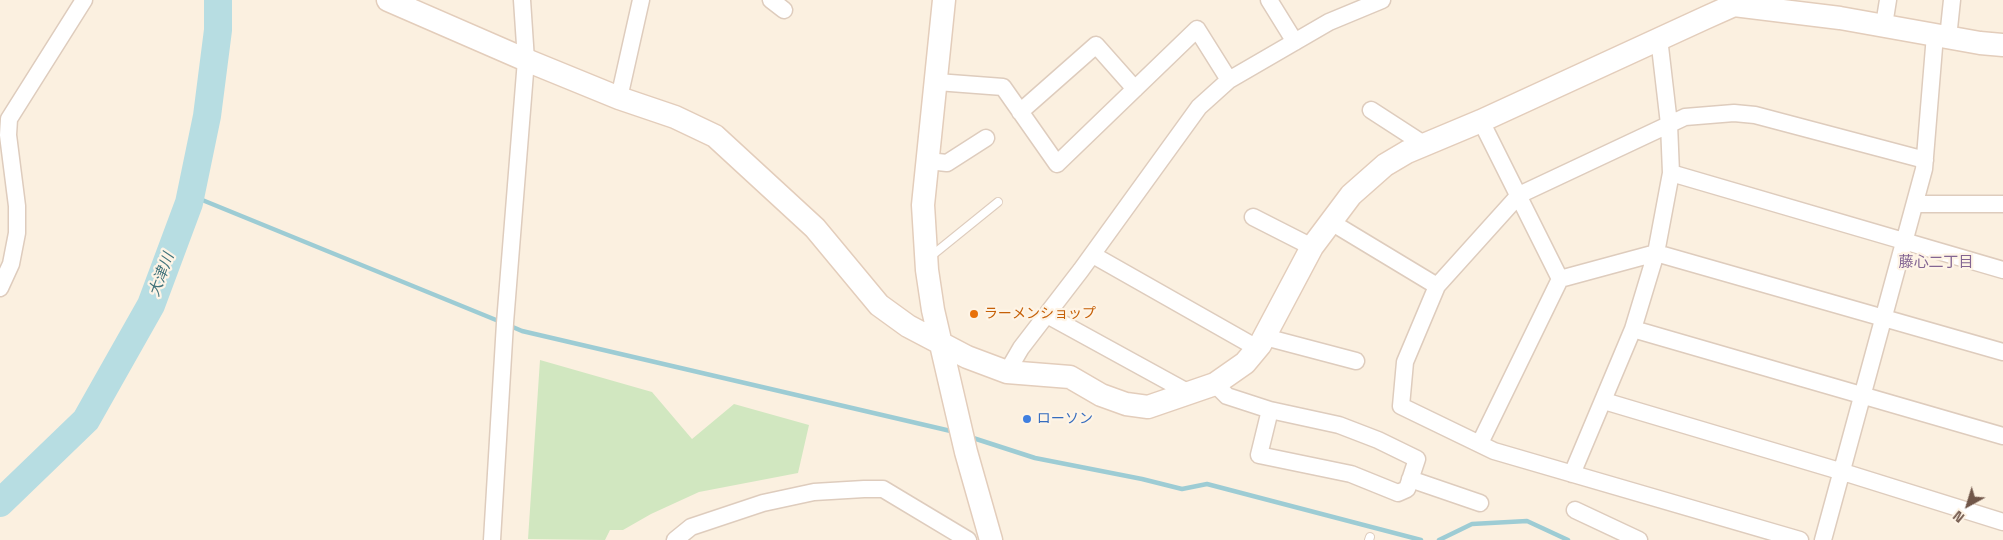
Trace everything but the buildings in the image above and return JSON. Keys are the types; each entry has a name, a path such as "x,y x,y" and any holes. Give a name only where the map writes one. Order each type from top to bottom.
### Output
{"street":[{"path":"0,288 11,264 16,233 17,206 8,135 9,119 84,0"},
{"path":"388,0 526,60 619,98 675,117 715,136 815,228 879,305 908,326 968,357 1006,372 1070,377 1101,395 1126,404 1148,408 1215,384 1245,363 1261,342 1312,247 1351,196 1374,174 1407,152 1481,121 1659,38 1728,3 1884,25 2003,45"},
{"path":"492,540 505,323 526,60 522,0"},
{"path":"619,98 641,0"},
{"path":"944,0 923,205 927,260 933,310 966,452 990,540"},
{"path":"1268,0 1295,42"},
{"path":"1006,372 1199,107 1229,80 1329,22 1382,0"},
{"path":"1884,25 1888,0"},
{"path":"1823,540 1844,472 1915,204 1925,160 1942,36 1952,0"},
{"path":"937,82 1002,87 1057,164 1197,29 1229,80"},
{"path":"1572,474 1633,329 1656,253 1671,173 1669,124 1659,38"},
{"path":"1020,112 1096,45 1136,89"},
{"path":"1371,110 1424,145"},
{"path":"1800,540 1494,451 1401,406 1406,362 1437,286 1519,194 1685,117 1734,113 1755,115 1925,160"},
{"path":"1481,121 1560,279"},
{"path":"928,161 947,163 986,138"},
{"path":"1671,173 2003,270"},
{"path":"1915,204 2003,204"},
{"path":"1253,218 1312,247"},
{"path":"1331,222 1437,286"},
{"path":"1480,443 1560,279 1656,253 2003,352"},
{"path":"1092,255 1261,342 1356,361"},
{"path":"1047,315 1191,394"},
{"path":"1633,329 2003,436"},
{"path":"1215,384 1227,396 1270,410 1339,425 1378,440 1417,459 1407,489 1398,493 1351,474 1259,455 1270,410"},
{"path":"1604,401 1844,472 2003,522"},
{"path":"1410,479 1480,503"},
{"path":"675,540 691,527 763,503 814,492 864,489 883,490 968,540"},
{"path":"1576,510 1639,540"}],"lane":[{"path":"927,260 998,202"}],"green space":[{"path":"540,360 652,392 692,439 734,404 809,425 798,473 699,492 651,514 623,530 610,530 605,540 528,539"}],"waterway":[{"name":"大津川","path":"0,503 86,420 151,305 189,203 207,116 218,30 218,0"},
{"path":"190,195 501,322"},
{"path":"508,325 522,331 955,432"},
{"path":"970,437 1035,458 1142,479 1182,489 1207,484 1421,540"},
{"path":"1439,540 1472,524 1527,521 1568,540"}],"place":[{"name":"ラーメンショップ","path":"974,314"},
{"name":"ローソン","path":"1027,419"}],"district":[{"name":"藤心二丁目","path":"1936,263"}]}
